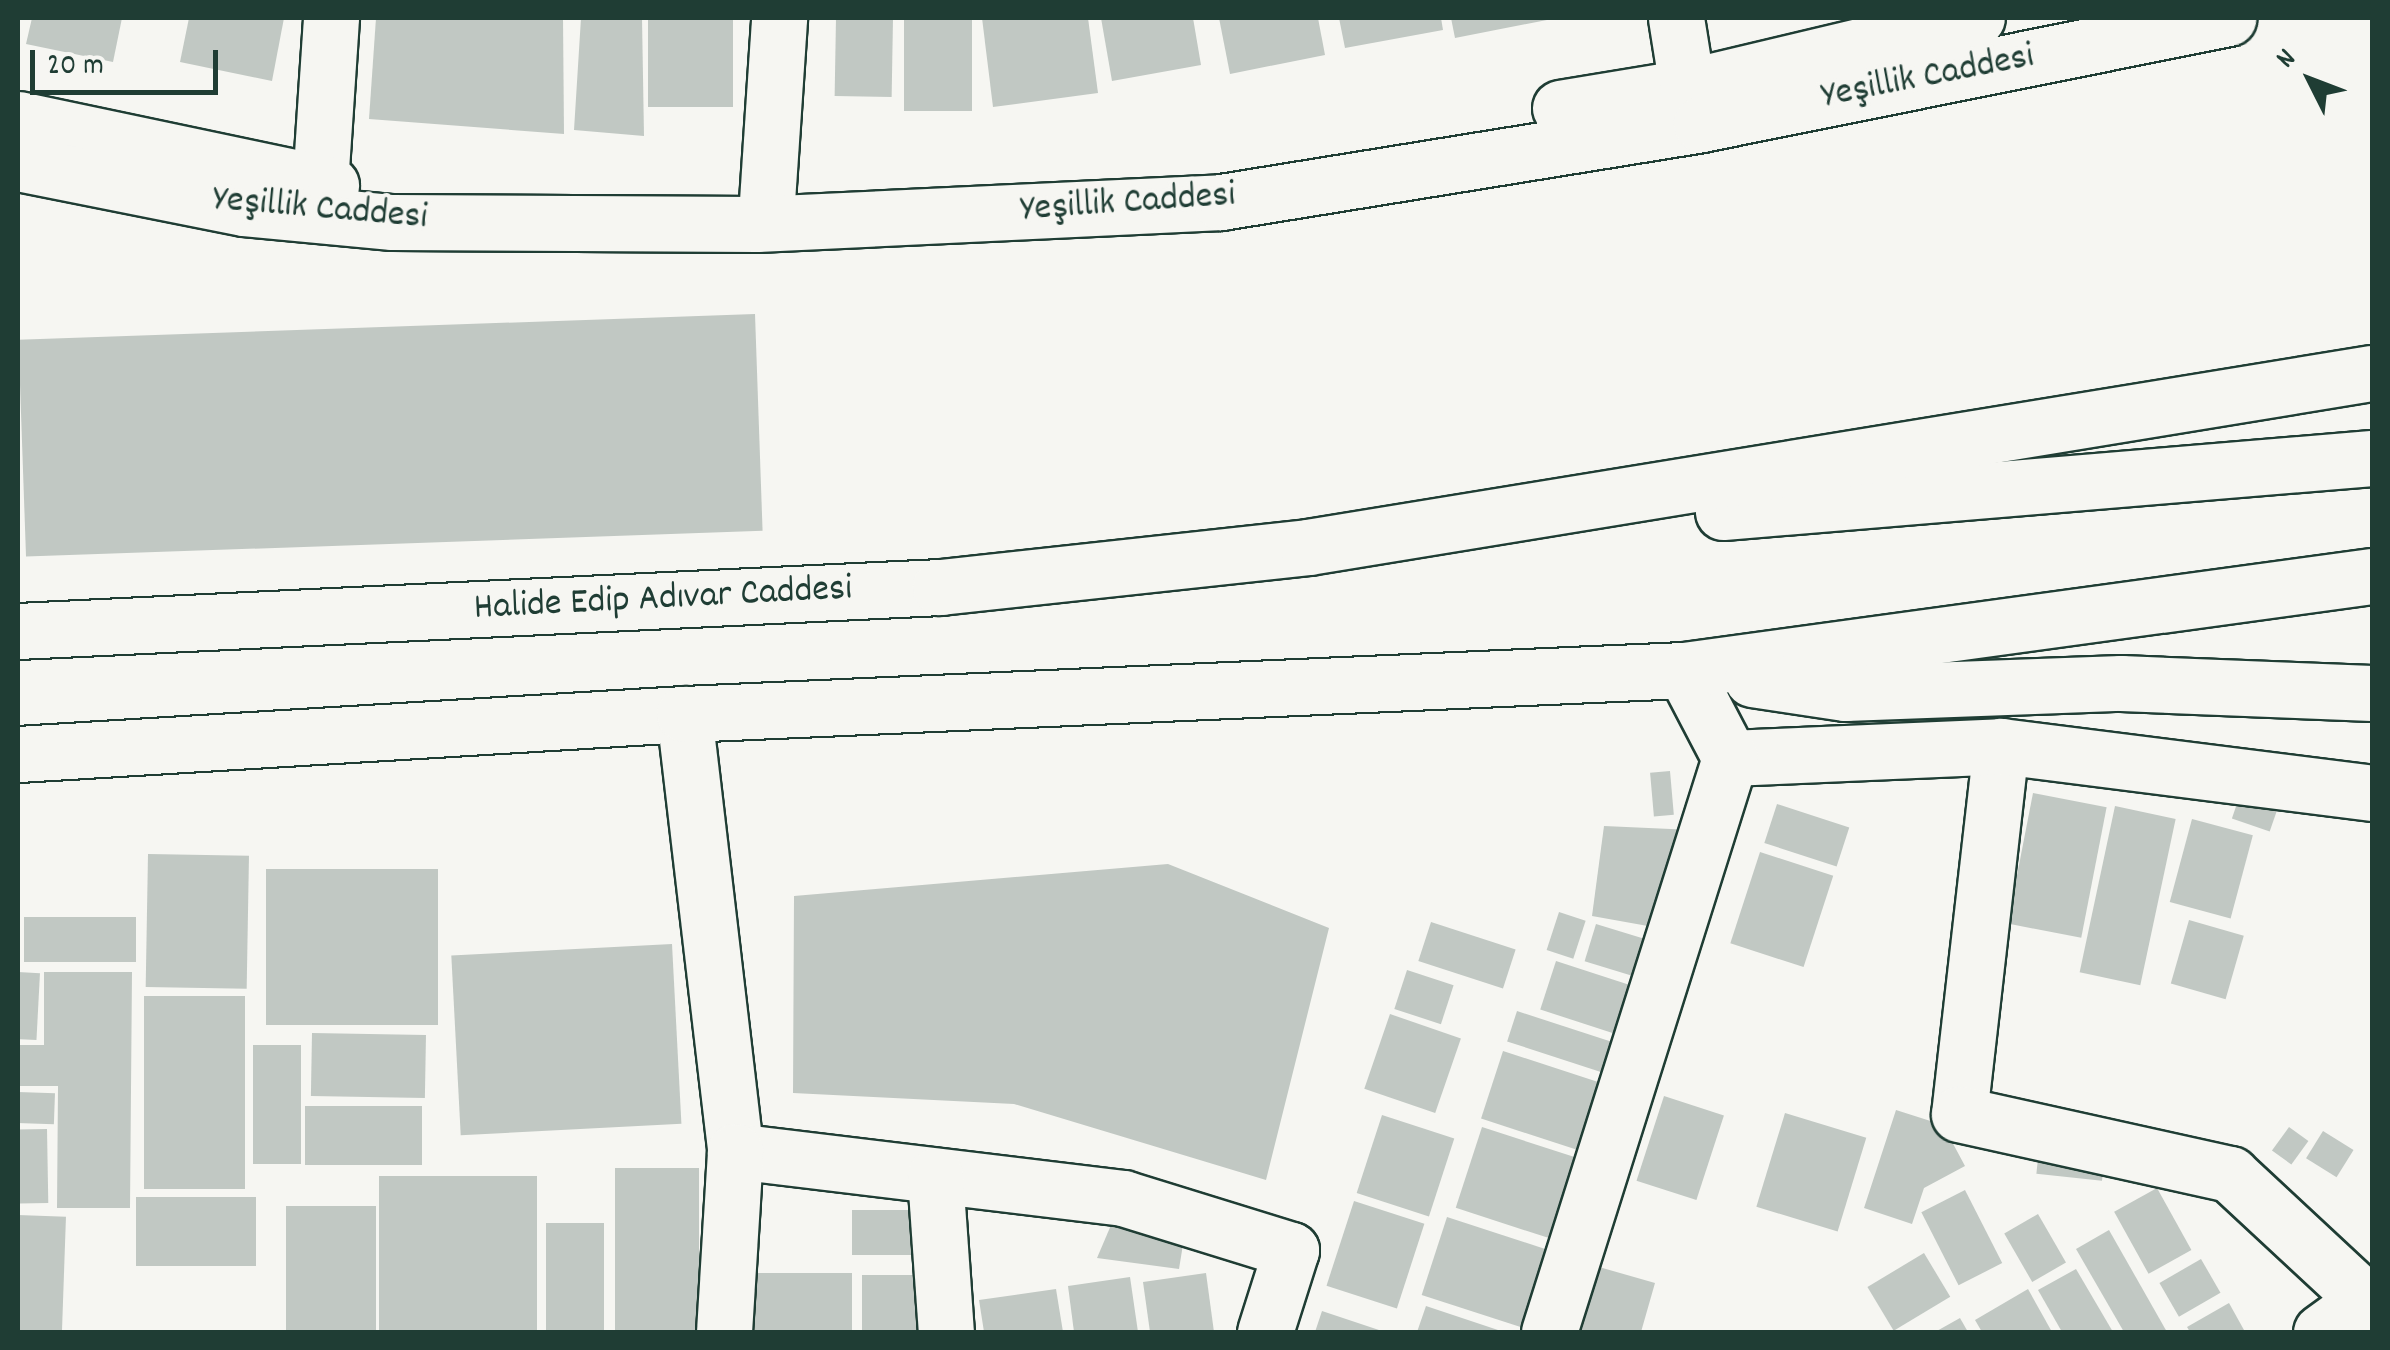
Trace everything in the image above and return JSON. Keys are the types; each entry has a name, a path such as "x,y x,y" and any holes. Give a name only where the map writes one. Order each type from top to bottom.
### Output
{"main road":[{"path":"320,184 331,18"},
{"path":"767,201 778,18"},
{"path":"1676,18 1687,87"},
{"name":"Yeşillik Caddesi","path":"18,119 320,184 532,203 767,201 1219,167 1687,87 1920,24 1977,18"},
{"name":"Yeşillik Caddesi","path":"18,162 244,208 392,222 757,224 1221,202 1701,124 2228,18"},
{"path":"1308,547 2372,374"},
{"path":"1308,547 2372,458"},
{"name":"Halide Edip Adıvar Caddesi","path":"18,631 940,587 1308,547"},
{"path":"18,754 684,714 1684,670 2372,576"},
{"path":"1684,670 1845,693 2121,682 2372,693"},
{"path":"1549,1332 1730,758 1684,670"},
{"path":"684,714 736,1151 724,1332"},
{"path":"1730,758 2000,746 2372,793"},
{"path":"2000,746 1959,1114 2230,1174 2372,1301 2320,1332"},
{"path":"736,1151 1123,1198 1291,1250 1265,1332"},
{"path":"936,1176 946,1332"}],"building":[{"path":"32,18 122,18 113,62 26,44"},
{"path":"189,18 284,18 272,81 180,62"},
{"path":"376,18 563,18 564,134 369,119"},
{"path":"581,18 642,18 644,136 574,130"},
{"path":"648,18 733,18 733,107 648,107"},
{"path":"836,18 893,19 892,97 835,96"},
{"path":"904,18 972,18 972,111 904,111"},
{"path":"982,18 1088,18 1098,93 993,107"},
{"path":"1101,18 1193,18 1201,65 1112,81"},
{"path":"1219,18 1318,18 1325,55 1230,74"},
{"path":"1339,18 1441,18 1443,30 1345,48"},
{"path":"1451,18 1552,18 1552,19 1455,38"},
{"path":"755,314 763,531 26,557 18,340"},
{"path":"1670,771 1674,815 1654,817 1650,773"},
{"path":"2241,792 2279,805 2270,831 2232,818"},
{"path":"2033,793 2107,807 2081,938 2008,924"},
{"path":"1777,804 1849,827 1837,866 1764,843"},
{"path":"2115,806 2176,819 2140,985 2080,972"},
{"path":"2192,819 2253,835 2231,918 2170,902"},
{"path":"1604,826 1693,830 1659,928 1592,916"},
{"path":"1760,852 1833,876 1804,967 1730,943"},
{"path":"148,854 249,856 247,989 146,987"},
{"path":"1168,864 1329,928 1266,1180 1014,1104 793,1093 794,896"},
{"path":"266,869 438,869 438,1025 266,1025"},
{"path":"1559,912 1586,921 1573,959 1547,950"},
{"path":"24,917 136,917 136,962 24,962"},
{"path":"2189,920 2244,936 2226,999 2171,983"},
{"path":"1431,922 1516,950 1503,988 1418,961"},
{"path":"1596,924 1647,939 1635,977 1585,961"},
{"path":"672,944 681,1124 461,1135 451,956"},
{"path":"1556,961 1632,986 1616,1034 1540,1010"},
{"path":"1407,970 1454,985 1441,1024 1394,1009"},
{"path":"18,972 40,973 36,1040 18,1039"},
{"path":"44,972 132,972 130,1208 57,1208 58,1086 18,1086 18,1045 44,1045"},
{"path":"144,996 245,996 245,1189 144,1189"},
{"path":"1517,1011 1617,1043 1607,1074 1507,1041"},
{"path":"1390,1014 1461,1038 1435,1113 1364,1089"},
{"path":"312,1033 426,1035 425,1098 311,1096"},
{"path":"253,1045 301,1045 301,1164 253,1164"},
{"path":"1503,1051 1598,1082 1576,1149 1481,1119"},
{"path":"18,1092 55,1093 54,1124 18,1123"},
{"path":"1664,1096 1724,1115 1696,1200 1636,1181"},
{"path":"305,1106 422,1106 422,1165 305,1165"},
{"path":"1896,1110 1943,1125 1965,1166 1924,1188 1912,1224 1864,1208"},
{"path":"1785,1113 1866,1138 1838,1232 1756,1207"},
{"path":"1382,1115 1454,1138 1429,1216 1357,1193"},
{"path":"1482,1127 1575,1157 1549,1238 1456,1208"},
{"path":"2289,1127 2308,1141 2291,1165 2272,1150"},
{"path":"47,1129 48,1203 19,1203 18,1130"},
{"path":"2323,1131 2354,1150 2337,1177 2306,1158"},
{"path":"2039,1149 2105,1156 2102,1181 2036,1174"},
{"path":"615,1168 699,1168 699,1332 615,1332"},
{"path":"379,1176 537,1176 537,1332 379,1332"},
{"path":"2157,1188 2191,1250 2149,1274 2114,1212"},
{"path":"1965,1190 2002,1263 1959,1285 1921,1212"},
{"path":"136,1197 256,1197 256,1266 136,1266"},
{"path":"1354,1201 1424,1224 1397,1309 1326,1286"},
{"path":"286,1206 376,1206 376,1332 286,1332"},
{"path":"852,1210 922,1210 922,1255 852,1255"},
{"path":"1117,1211 1185,1232 1179,1269 1097,1258"},
{"path":"2038,1214 2066,1262 2032,1282 2004,1234"},
{"path":"18,1215 66,1217 62,1332 18,1332"},
{"path":"1447,1217 1546,1249 1521,1327 1422,1295"},
{"path":"546,1223 604,1223 604,1332 546,1332"},
{"path":"2109,1230 2167,1332 2124,1332 2076,1249"},
{"path":"1924,1253 1950,1297 1894,1331 1867,1287"},
{"path":"2201,1259 2220,1293 2179,1317 2159,1283"},
{"path":"1585,1263 1655,1283 1641,1332 1565,1332"},
{"path":"2076,1269 2113,1332 2062,1332 2038,1290"},
{"path":"738,1273 852,1273 852,1332 738,1332"},
{"path":"1206,1273 1214,1332 1150,1332 1143,1282"},
{"path":"862,1275 923,1275 923,1332 862,1332"},
{"path":"1130,1277 1138,1332 1074,1332 1068,1286"},
{"path":"1056,1289 1063,1332 984,1332 979,1300"},
{"path":"2028,1289 2052,1332 1982,1332 1975,1320"},
{"path":"2229,1303 2244,1330 2190,1332 2187,1327"},
{"path":"1426,1306 1504,1332 1417,1332"},
{"path":"1322,1311 1385,1332 1315,1332"},
{"path":"1960,1318 1968,1332 1935,1332"}]}
